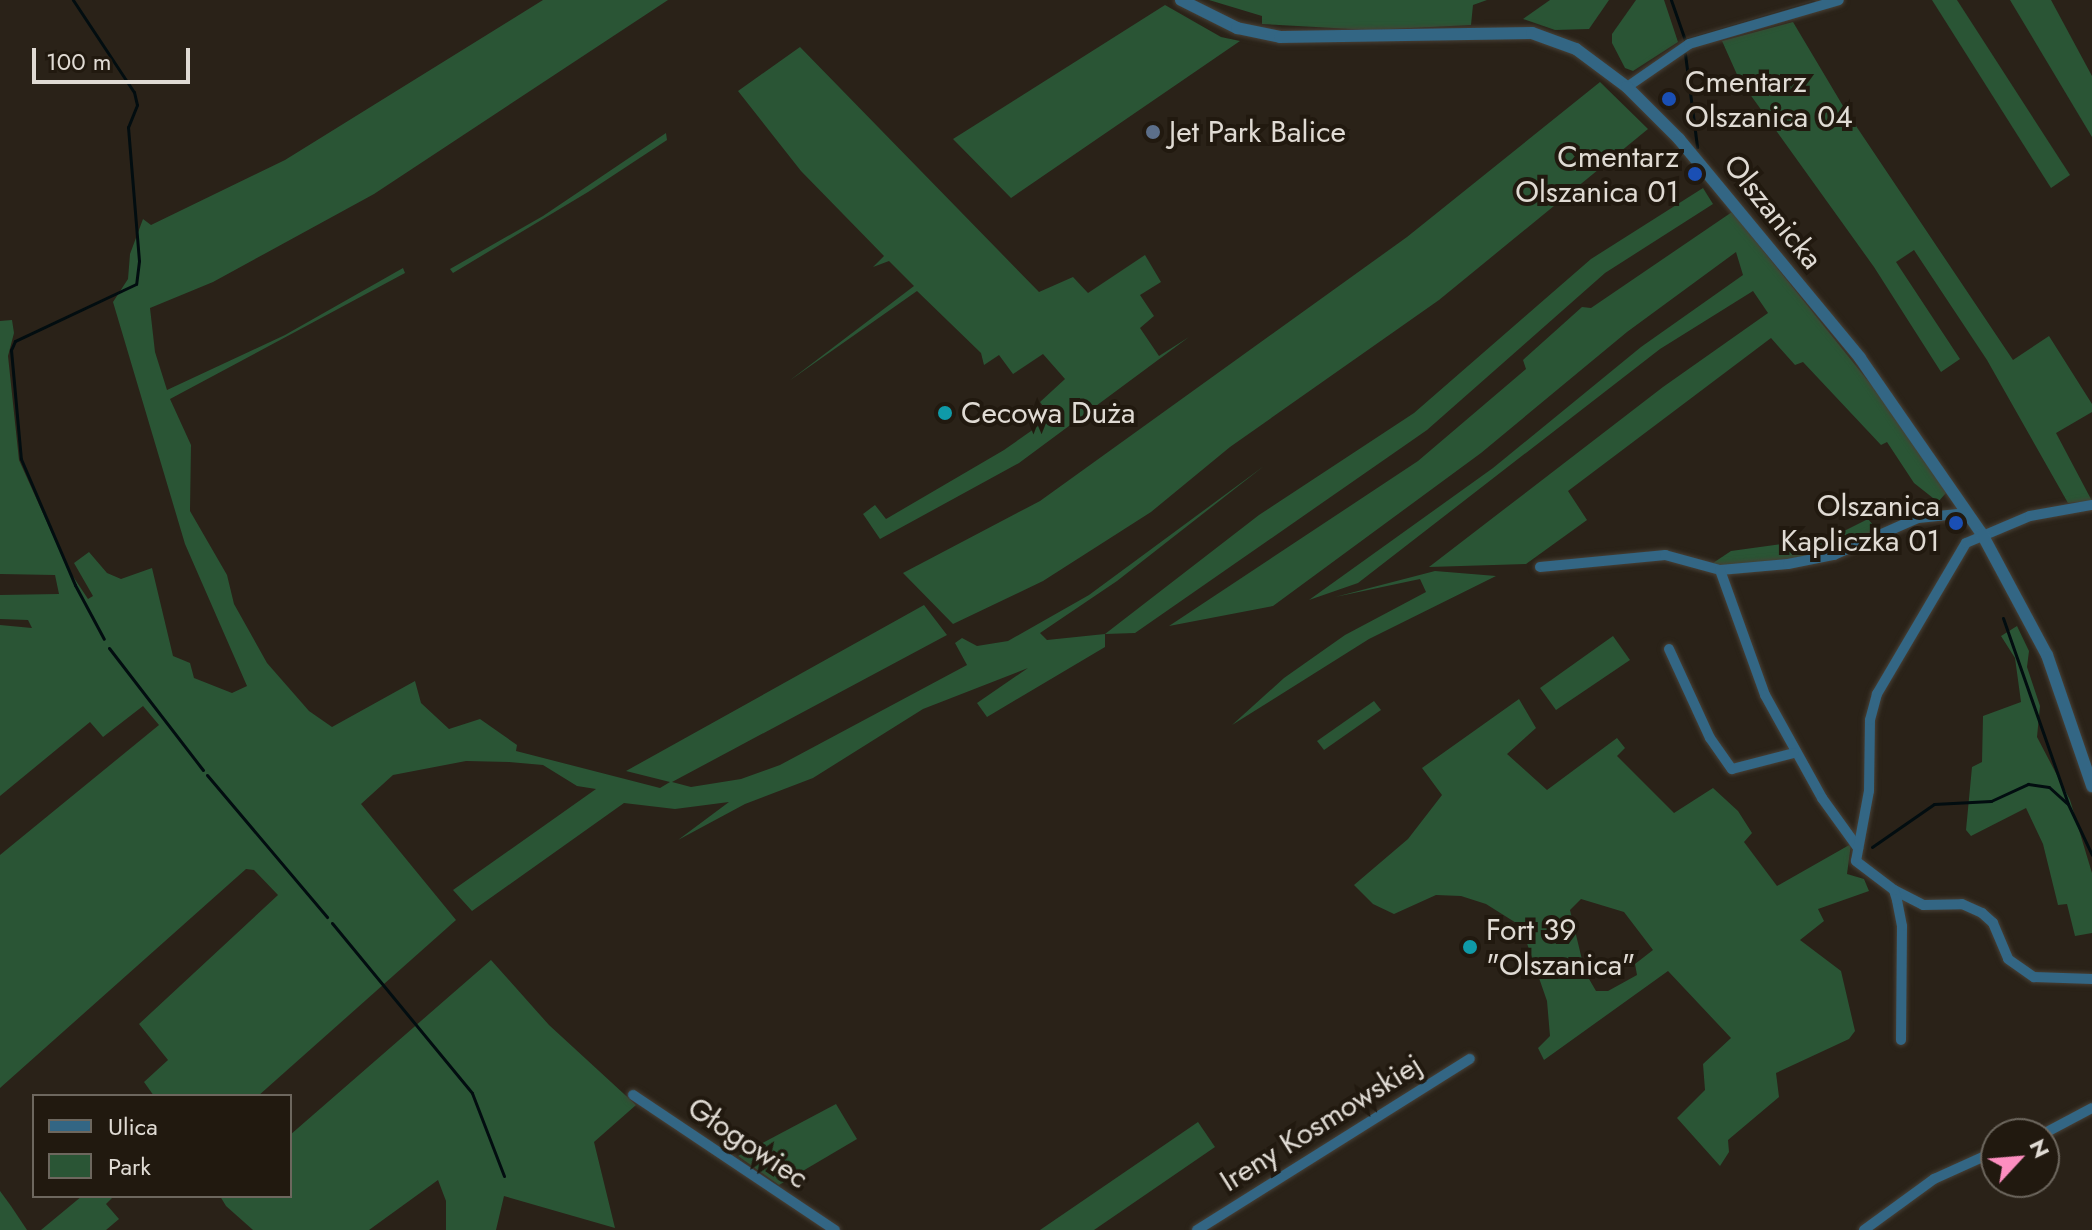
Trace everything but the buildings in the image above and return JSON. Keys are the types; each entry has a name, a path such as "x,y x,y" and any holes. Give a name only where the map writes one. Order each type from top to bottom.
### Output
{"street":[{"name":"Olszanicka","path":"1181,0 1237,28 1280,37 1532,33 1576,49 1627,87 1679,139 1860,358 1982,534 2047,655 2092,786"},
{"path":"1627,87 1689,44 1839,0"},
{"path":"2092,505 2030,516 1982,534 1966,543 1954,559 1877,694 1870,720 1869,791 1856,861 1866,873 1923,905 1962,904 1982,913 2017,968 2046,981 2092,979"},
{"path":"1540,567 1665,555 1720,570 1834,555 1918,518 1968,513"},
{"path":"1720,570 1765,695 1794,753 1858,848"},
{"path":"1669,649 1710,738 1732,769 1794,753"},
{"path":"1894,890 1902,926 1901,1040"},
{"name":"Ireny Kosmowskiej","path":"1197,1230 1470,1059"},
{"name":"Głogowiec","path":"633,1095 835,1230"},
{"path":"2060,1125 2092,1108"},
{"path":"1864,1230 1934,1179 1980,1158"}],"green space":[{"path":"543,0 668,0 374,194 213,282 150,308 155,352 167,390 285,335 403,268 405,273 170,399 191,445 190,511 227,575 234,604 267,663 309,711 332,727 415,681 421,703 449,729 480,719 517,745 516,751 660,788 670,782 626,771 924,605 947,635 672,782 691,787 741,779 780,765 967,665 955,643 962,638 977,646 1008,641 1089,595 1264,466 1117,581 1040,633 1047,640 1105,634 1105,647 987,717 977,703 1028,668 923,709 813,778 745,804 678,840 729,802 675,809 624,803 472,911 453,890 596,789 577,786 543,765 509,762 466,761 393,775 361,804 456,920 260,1094 153,1094 144,1082 168,1060 139,1024 278,895 254,870 246,869 0,1088 0,855 159,725 143,706 103,737 90,722 0,796 0,625 32,628 28,620 0,619 0,595 59,594 55,575 0,574 0,321 12,320 14,333 8,356 19,460 68,569 88,599 93,596 74,563 89,552 107,573 121,579 152,568 173,656 190,663 194,678 232,693 247,686 185,544 113,302 128,279 130,254 143,219 151,225 285,160"},
{"path":"1209,0 1487,0 1473,5 1471,25 1370,30 1262,24 1262,16"},
{"path":"1550,0 1609,0 1589,29 1555,30 1523,19"},
{"path":"1636,0 1664,0 1678,42 1633,71 1625,68 1612,43 1612,34"},
{"path":"1932,0 1957,0 2070,175 2051,188"},
{"path":"2010,0 2051,0 2092,76 2092,137"},
{"path":"1165,5 1221,37 1240,41 1011,198 953,139"},
{"path":"1793,22 1846,111 2013,360 2049,336 2092,404 2092,412 2056,433 2092,501 2068,503 1987,360 1914,250 1896,262 1960,359 1941,372 1874,267 1739,79 1722,41"},
{"path":"800,47 1039,292 1073,277 1088,293 1145,255 1161,282 1140,295 1154,316 1140,328 1159,356 1189,337 1019,463 880,539 863,514 875,505 886,519 1004,450 1051,417 1040,402 1065,379 1043,354 1013,374 999,355 984,365 981,353 917,291 789,381 914,286 889,261 873,267 884,256 801,171 738,91"},
{"path":"1600,82 1648,129 1439,300 1230,447 1151,512 1043,581 953,624 903,573 1040,501 1407,237"},
{"path":"666,133 667,140 588,192 453,273 450,269 543,216"},
{"path":"1703,188 1713,204 1605,273 1427,430 1135,633 1105,634 1259,515 1414,413 1591,259"},
{"path":"1732,212 1906,428 1946,493 1938,502 1914,483 1887,442 1881,445 1803,362 1795,365 1771,338 1568,491 1587,520 1526,564 1429,567 1663,387 1768,313 1753,291 1660,349 1358,583 1309,600 1493,468 1641,347 1743,275 1736,252 1627,332 1481,453 1273,606 1169,626 1418,461 1526,369 1523,360 1582,307 1591,308"},
{"path":"1868,519 1879,532 1794,568 1724,575 1713,563 1731,551 1832,537"},
{"path":"1435,571 1496,576 1369,639 1232,725 1284,678 1345,635 1426,592 1420,579 1335,597"},
{"path":"2017,626 2029,651 2027,667 2040,706 2037,737 2070,800 2092,873 2092,933 2075,936 2067,904 2058,905 2043,844 2026,808 1971,836 1966,830 1972,767 1982,762 1983,716 2021,702 2015,658 2001,636"},
{"path":"1613,636 1630,660 1556,710 1540,688"},
{"path":"1519,699 1536,728 1507,754 1547,790 1617,738 1625,748 1617,756 1674,813 1713,788 1738,811 1752,833 1744,842 1777,886 1851,844 1847,874 1864,879 1869,891 1818,909 1824,921 1800,940 1841,971 1855,1031 1849,1039 1776,1073 1779,1097 1728,1140 1729,1152 1720,1166 1677,1118 1705,1090 1703,1064 1731,1038 1668,971 1544,1060 1538,1048 1550,1036 1547,1001 1521,926 1486,904 1461,896 1436,895 1394,914 1373,904 1354,885 1408,839 1442,795 1422,768","holes":["1581,899 1624,912 1653,950 1635,964 1637,975 1608,991 1596,991 1585,972 1570,910"]},
{"path":"1374,701 1381,710 1324,750 1317,741"},
{"path":"491,960 549,1025 636,1105 594,1142 615,1228 504,1196 496,1230 446,1230 446,1201 438,1180 369,1230 253,1230 221,1198 292,1198 292,1133"},
{"path":"836,1104 857,1139 779,1185 738,1156"},
{"path":"1198,1122 1215,1147 1094,1230 1040,1230"},
{"path":"0,1191 11,1206 27,1230 0,1230"},
{"path":"80,1198 112,1198 106,1204 119,1219 106,1230 41,1230"}],"waterway":[{"path":"73,0 134,92 137,105 128,127 139,261 136,284 15,341 11,350 21,459 75,585 104,639"},
{"path":"1671,0 1685,40 1813,2"},
{"path":"1685,54 1697,147"},
{"path":"2003,618 2068,804 2092,855"},
{"path":"109,648 203,770"},
{"path":"207,775 327,917"},
{"path":"1872,847 1934,804 1991,801 2028,784 2049,787 2067,803"},
{"path":"332,923 472,1093 504,1176"}],"place":[{"name":"Cmentarz Olszanica 04","path":"1669,99"},
{"name":"Jet Park Balice","path":"1153,132"},
{"name":"Cmentarz Olszanica 01","path":"1695,174"},
{"name":"Cecowa Duża","path":"945,413"},
{"name":"Olszanica Kapliczka 01","path":"1956,523"},
{"name":"Fort 39 \"Olszanica\"","path":"1470,947"}]}
